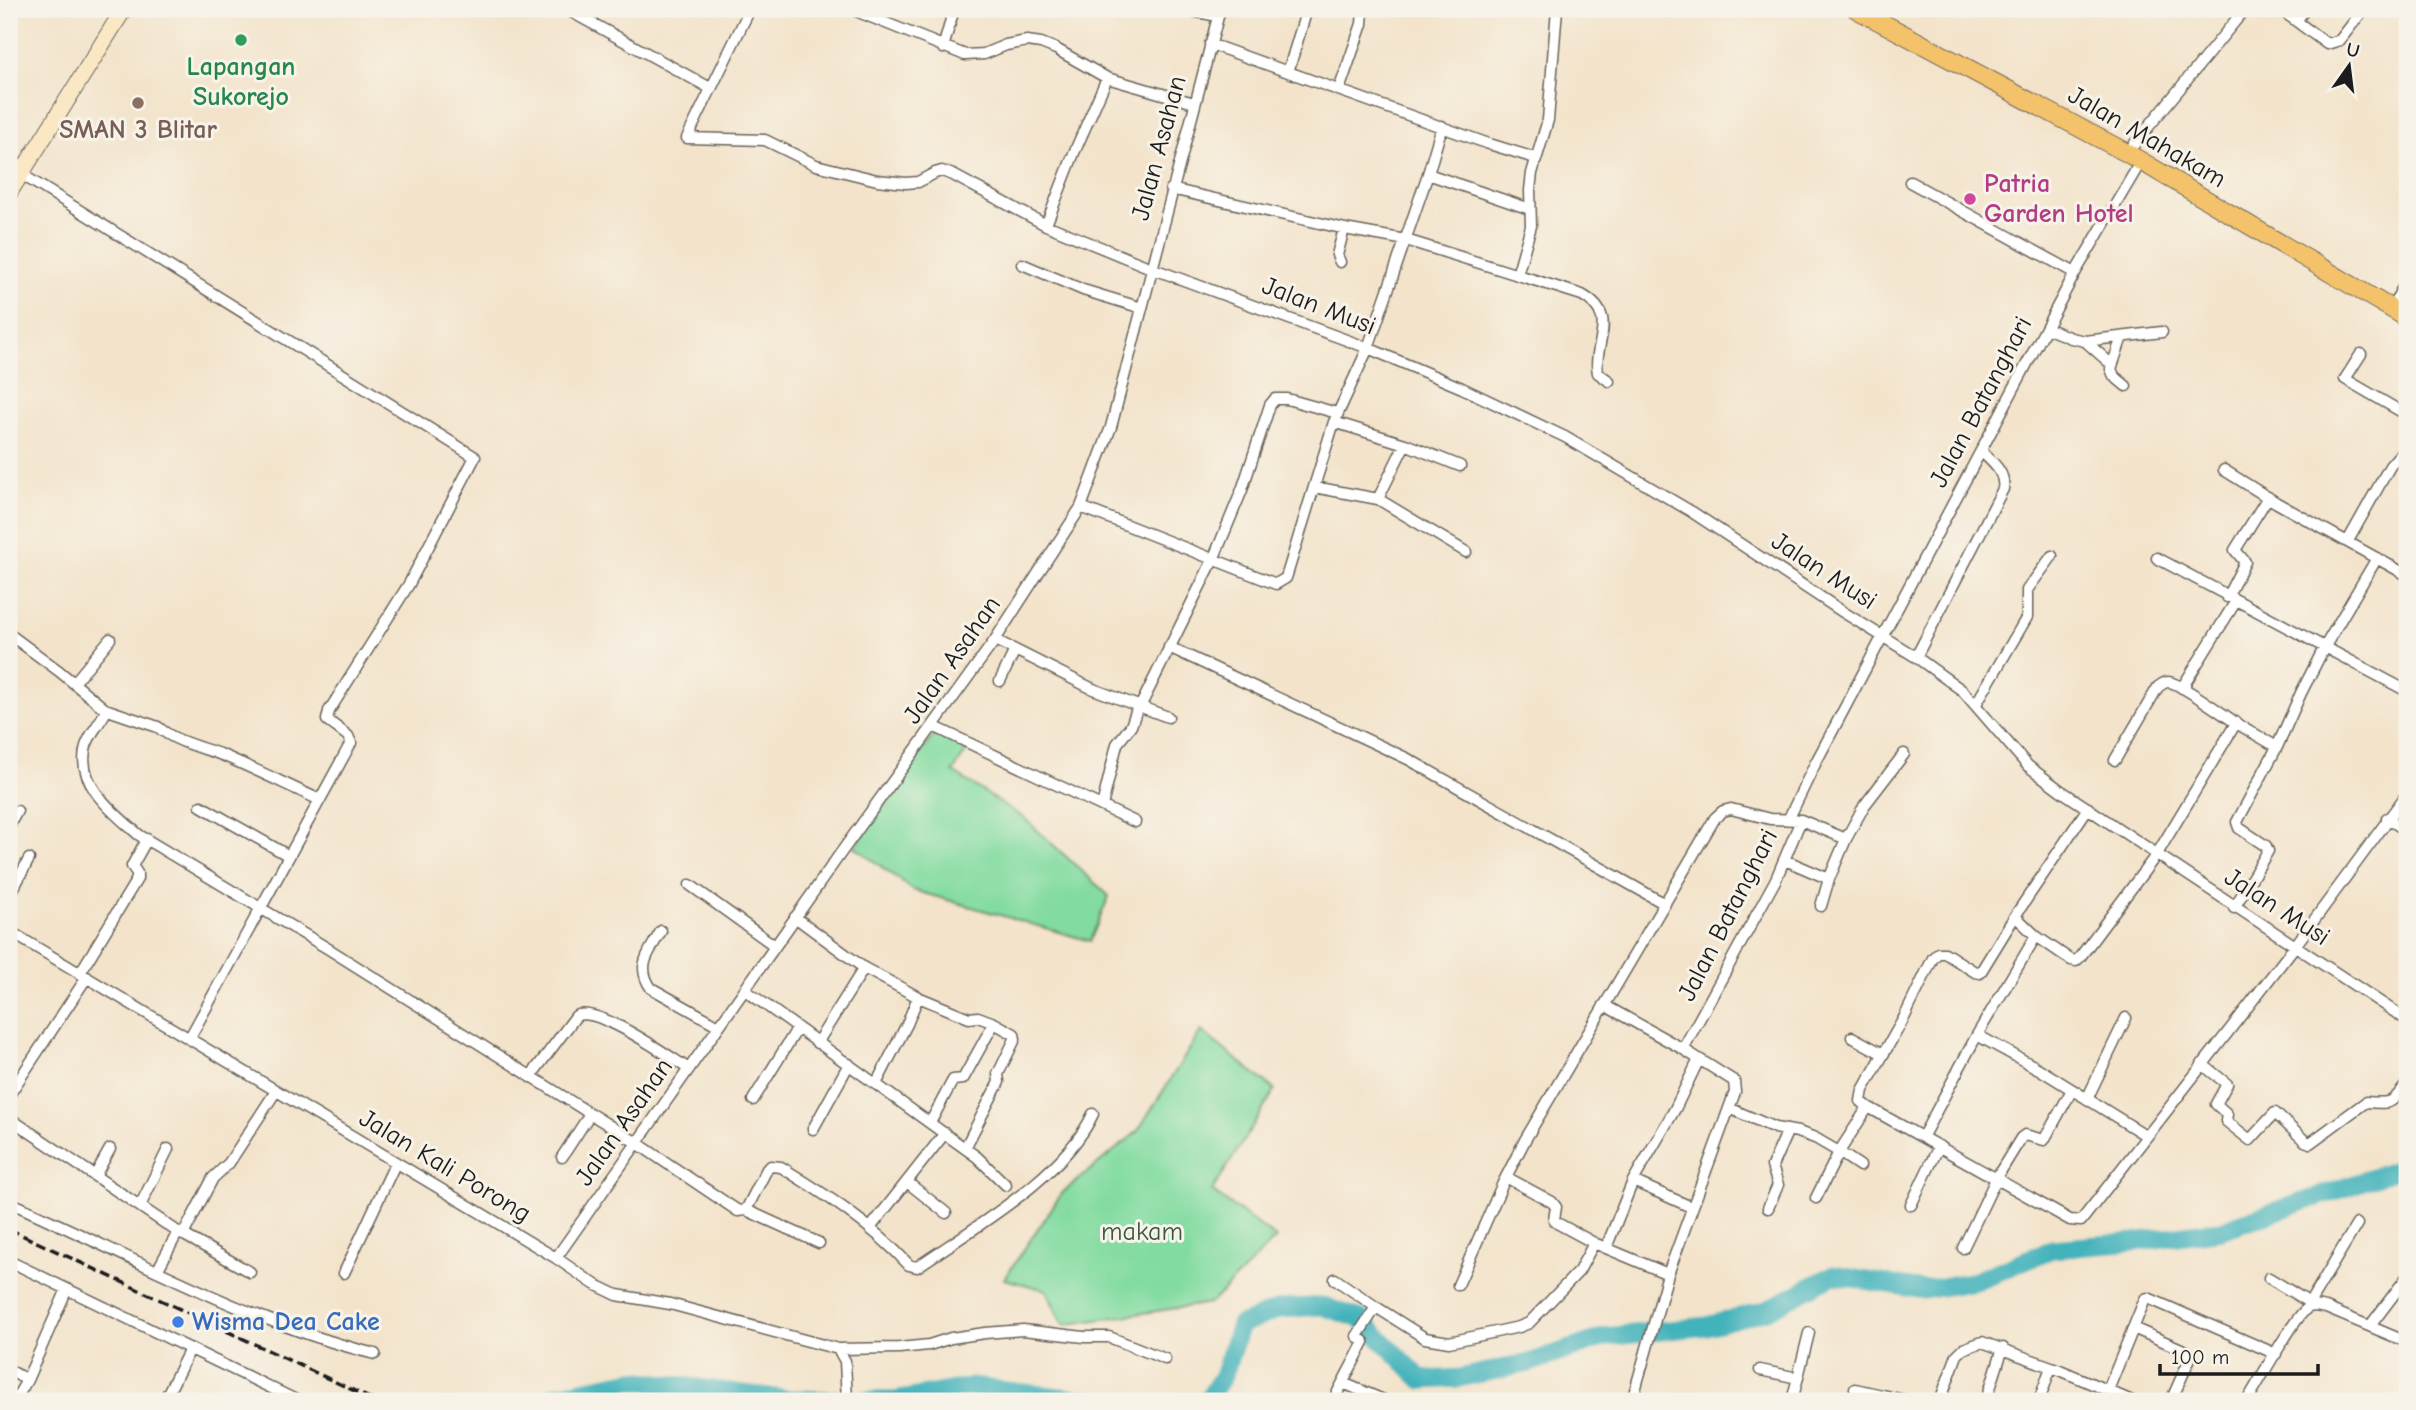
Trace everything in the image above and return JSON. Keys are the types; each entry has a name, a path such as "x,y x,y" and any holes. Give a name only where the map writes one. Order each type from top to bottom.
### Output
{"main road":[{"path":"9,192 124,9"},
{"name":"Jalan Mahakam","path":"1856,9 2134,158 2400,314"}],"street":[{"path":"566,9 710,88 750,9"},
{"path":"851,9 965,55 984,54 1006,45 1027,41 1041,43 1056,49 1103,87 1194,103"},
{"path":"943,48 954,9"},
{"path":"1182,9 1219,13"},
{"path":"1288,72 1307,9"},
{"path":"1339,90 1362,24 1364,14 1360,9"},
{"path":"1517,275 1531,226 1530,190 1535,158 1548,120 1557,9"},
{"name":"Jalan Batanghari","path":"1683,1049 1785,860 1795,819 1815,764 2134,158 2245,9"},
{"path":"2280,9 2327,44 2340,40 2364,9"},
{"path":"2296,21 2305,9"},
{"name":"Jalan Asahan","path":"556,1258 795,917 995,640 1081,507 1111,427 1219,13"},
{"path":"1210,44 1535,158"},
{"path":"1046,225 1103,87"},
{"name":"Jalan Musi","path":"710,88 687,138 765,140 816,165 877,180 918,182 939,172 964,181 1046,225 1152,268 1368,348 1565,437 1692,512 1916,657 1963,691 2028,766 2060,790 2407,1020"},
{"path":"1081,507 1276,584 1286,578 1336,418 1368,348 1442,126"},
{"path":"21,174 475,457 409,584 329,711 327,720 348,736 351,743 189,1039"},
{"path":"1428,174 1530,209"},
{"path":"1910,182 2075,273"},
{"path":"1171,189 1344,229 1406,240 1582,295 1594,302 1603,330 1597,366 1598,373 1609,381"},
{"path":"1340,262 1337,255 1344,229"},
{"path":"1022,264 1083,290 1142,308"},
{"path":"2400,314 2407,284"},
{"path":"2046,328 2085,341 2162,332"},
{"path":"2111,364 2122,337"},
{"path":"2085,341 2111,364 2114,376 2126,386"},
{"path":"2361,354 2345,379 2407,415"},
{"path":"1102,806 1117,744 1131,726 1213,560 1242,491 1270,405 1275,399 1287,399 1460,466"},
{"path":"1378,499 1405,444"},
{"path":"2348,541 2390,466 2407,446"},
{"path":"1916,657 2003,489 2003,476 1981,451"},
{"path":"2224,470 2407,575"},
{"path":"1314,487 1378,499 1466,552"},
{"path":"2182,688 2231,599 2245,562 2235,550 2268,497"},
{"path":"1976,704 2026,617 2027,590 2052,556"},
{"path":"2157,558 2407,691"},
{"path":"2235,908 2268,851 2266,846 2239,828 2237,822 2277,747 2324,648 2377,558"},
{"path":"9,634 101,706 105,713 87,744 84,762 86,775 94,790 115,814 147,839 637,1143 734,1209 746,1210 819,1242"},
{"path":"74,683 110,639"},
{"path":"995,640 1093,688 1168,717"},
{"path":"1169,648 1408,759 1665,904"},
{"path":"1000,681 1015,650"},
{"path":"2115,760 2158,687 2170,682 2277,747"},
{"path":"101,706 158,727 163,733 229,758 320,800"},
{"path":"2015,916 2036,936 2076,961 2157,854 2236,723"},
{"path":"933,726 1135,822"},
{"path":"1821,906 1846,839 1864,806 1904,754"},
{"path":"2088,808 1980,973 1945,953 1938,953 1933,958 1861,1096 1861,1101 1868,1107 2077,1222 2097,1203 2202,1063 2295,946 2407,794"},
{"path":"201,806 289,856"},
{"path":"1458,1285 1506,1177 1604,1004 1715,818 1723,811 1731,809 1770,819 1795,819 1846,839"},
{"path":"9,826 17,811"},
{"path":"2388,818 2407,831"},
{"path":"9,1095 83,975 137,879 137,873 132,866 147,839"},
{"path":"9,897 29,859"},
{"path":"1785,860 1829,879"},
{"path":"690,885 775,946"},
{"path":"795,917 864,968 918,997 969,1018 978,1017 994,1023 1014,1034 1015,1039 998,1074 999,1082 965,1148"},
{"name":"Jalan Kali Porong","path":"9,931 556,1258 594,1284 617,1295 670,1304 838,1349 909,1347 985,1333 1023,1330 1109,1337 1164,1359"},
{"path":"661,931 642,966 644,978 651,988 719,1026"},
{"path":"1923,1136 1977,1035 2036,936"},
{"path":"817,1043 864,968"},
{"path":"745,990 965,1148 1006,1185"},
{"path":"876,1084 918,997"},
{"path":"1604,1004 1734,1080 1735,1091 1668,1274 1632,1401"},
{"path":"530,1077 581,1013 604,1018 689,1069"},
{"path":"2087,1099 2126,1018"},
{"path":"930,1123 953,1080 964,1077 994,1023"},
{"path":"753,1100 797,1029"},
{"path":"1977,1035 2147,1136"},
{"path":"1852,1037 1883,1054"},
{"path":"1606,1248 1633,1181 1675,1109 1699,1059"},
{"path":"2202,1063 2227,1083 2216,1104 2227,1114 2225,1121 2250,1140 2274,1113 2310,1143 2366,1102 2385,1104 2396,1098 2407,1084"},
{"path":"813,1129 849,1064"},
{"path":"1963,1248 1997,1177 2021,1138 2025,1135 2044,1140 2073,1090"},
{"path":"157,1271 213,1178 229,1163 276,1091"},
{"path":"1816,1198 1839,1152 1868,1107"},
{"path":"1729,1108 1775,1128 1815,1138 1860,1166"},
{"path":"562,1157 590,1114"},
{"path":"746,1210 768,1169 781,1167 842,1205 871,1227 907,1263 917,1267 1020,1194 1075,1144 1093,1114"},
{"path":"9,1118 180,1233 250,1272"},
{"path":"1768,1208 1778,1185 1772,1167 1788,1130"},
{"path":"871,1227 944,1133"},
{"path":"1911,1205 1939,1146"},
{"path":"96,1174 110,1149"},
{"path":"139,1206 168,1149"},
{"path":"344,1273 395,1164"},
{"path":"1506,1177 1552,1202 1556,1207 1557,1223 1594,1243 1668,1274"},
{"path":"1633,1181 1691,1207"},
{"path":"907,1182 946,1213"},
{"path":"9,1202 295,1331 324,1342 375,1354"},
{"path":"2247,1401 2357,1224"},
{"path":"1335,1279 1363,1296 1374,1310 1425,1338 1449,1342 1529,1323 1579,1272 1594,1243"},
{"path":"9,1261 293,1399"},
{"path":"2370,1326 2407,1277"},
{"path":"2269,1278 2309,1305 2326,1308 2407,1342"},
{"path":"15,1401 67,1289"},
{"path":"2108,1390 2145,1299 2148,1298 2276,1354"},
{"path":"1333,1401 1364,1342 1357,1336 1374,1310"},
{"path":"2133,1328 2186,1351 2191,1356 2171,1401"},
{"path":"1792,1401 1809,1333"},
{"path":"1940,1401 1957,1355 1963,1349 1982,1342 2003,1348 2132,1401"},
{"path":"1986,1401 2003,1348"},
{"path":"164,1401 190,1349"},
{"path":"838,1349 845,1361 846,1401"},
{"path":"2039,1401 2051,1367"},
{"path":"9,1370 27,1380"},
{"path":"1760,1370 1798,1378"},
{"path":"1343,1383 1386,1401"},
{"path":"1855,1389 1881,1398 1909,1401"}],"green space":[{"path":"935,733 967,750 953,772 1024,818 1109,896 1090,941 913,890 855,847"},
{"name":"makam","path":"1201,1031 1275,1090 1212,1191 1276,1238 1211,1303 1063,1325 1046,1290 1004,1279 1062,1193 1137,1132"}],"waterway":[{"path":"1207,1401 1224,1374 1240,1325 1280,1309 1322,1306 1361,1319 1422,1380 1459,1378 1529,1363 1605,1337 1707,1326 1767,1310 1833,1275 1924,1290 1975,1281 2052,1249 2134,1242 2221,1230 2407,1166"},
{"path":"541,1401 556,1395 633,1380 784,1399 891,1401"},
{"path":"894,1401 970,1387 1098,1401"}],"railway":[{"path":"9,1229 376,1401"}],"place":[{"name":"Lapangan Sukorejo","path":"241,40"},
{"name":"SMAN 3 Blitar","path":"138,103"},
{"name":"Patria Garden Hotel","path":"1970,199"},
{"name":"Wisma Dea Cake","path":"178,1322"}]}
